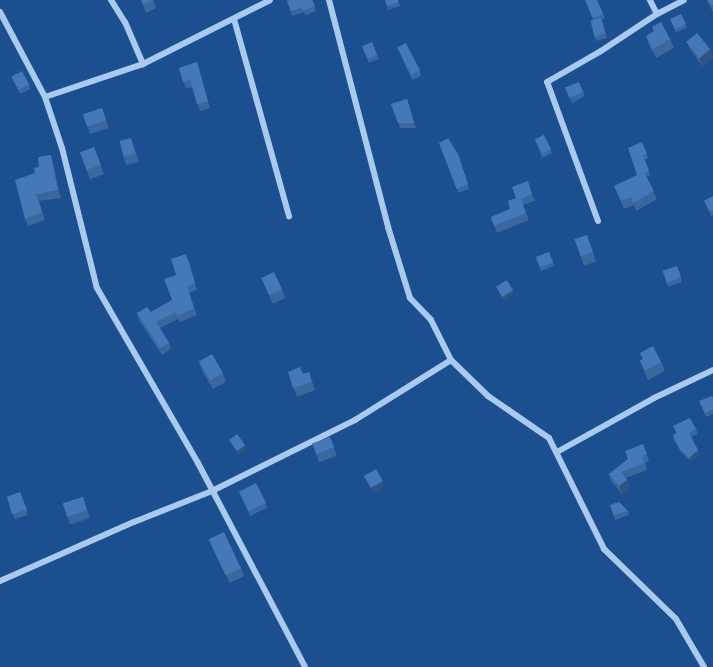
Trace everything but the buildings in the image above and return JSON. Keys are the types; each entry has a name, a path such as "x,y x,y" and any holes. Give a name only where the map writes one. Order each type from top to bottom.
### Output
{"street":[{"path":"111,0 143,64"},
{"path":"45,97 143,64 270,0"},
{"path":"329,0 388,227 410,298 431,320 451,360 488,396 549,438 604,549 676,619 704,667"},
{"path":"650,0 657,14"},
{"path":"598,221 547,82 602,51 657,14 684,0"},
{"path":"0,12 45,97 62,148 97,288 212,491 305,667"},
{"path":"234,19 289,216"},
{"path":"0,581 134,522 212,491 355,420 451,360"},
{"path":"556,452 654,398 713,370"}]}
